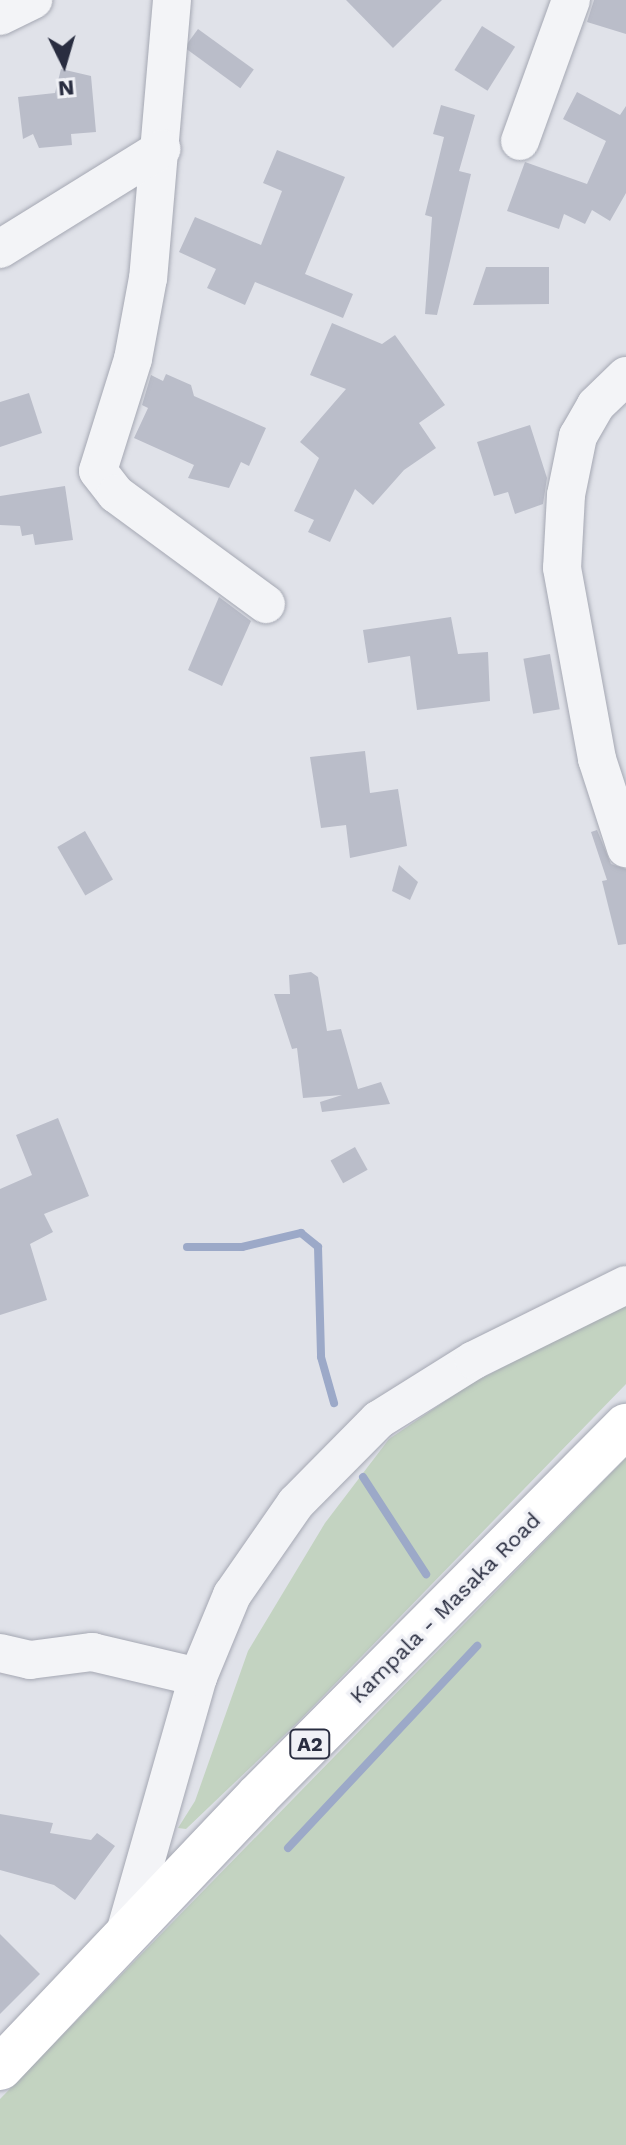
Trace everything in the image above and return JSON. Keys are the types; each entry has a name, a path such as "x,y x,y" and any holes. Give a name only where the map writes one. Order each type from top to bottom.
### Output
{"main road":[{"name":"Kampala - Masaka Road","path":"0,2068 626,1426"}],"street":[{"path":"0,16 33,0"},
{"path":"172,0 161,149 133,359 98,471 116,494 266,604"},
{"path":"520,141 571,0"},
{"path":"0,249 161,149"},
{"path":"626,376 596,405 578,436 566,495 562,568 597,759 626,848"},
{"path":"123,1940 198,1677 232,1595 263,1547 332,1461 378,1420 474,1360 626,1285"},
{"path":"0,1653 30,1660 92,1652 198,1677"}],"green space":[{"path":"626,1302 626,1384 298,1722 186,1829 178,1828 195,1801 248,1651 325,1523 389,1439 469,1385"},
{"path":"626,1458 626,2145 0,2145 0,2099"}],"building":[{"path":"346,0 442,0 393,48"},
{"path":"594,0 626,0 626,34 587,22"},
{"path":"482,26 515,47 488,91 454,70"},
{"path":"198,29 254,70 240,88 184,48"},
{"path":"61,69 91,76 96,132 71,134 72,145 39,148 33,134 23,139 18,97 55,93"},
{"path":"577,92 620,115 626,106 626,193 610,221 592,210 585,224 564,214 559,229 507,211 525,162 587,184 606,141 563,119"},
{"path":"441,105 475,115 459,171 471,174 437,315 425,314 432,217 425,215 444,137 433,134"},
{"path":"277,150 345,177 305,274 353,294 343,318 255,282 245,305 207,288 216,269 179,252 195,217 261,245 282,191 263,183"},
{"path":"486,267 549,267 549,304 473,305"},
{"path":"332,323 382,344 395,335 445,405 419,423 436,448 404,470 373,505 355,489 330,542 308,532 314,520 294,511 319,458 300,442 346,389 310,375"},
{"path":"166,374 191,385 194,396 266,428 249,466 241,462 229,488 188,478 194,465 134,438 148,408 142,405 151,375 163,381"},
{"path":"29,393 42,433 0,447 0,402"},
{"path":"530,425 547,478 543,504 515,514 508,492 494,496 477,442"},
{"path":"65,486 73,540 35,545 33,534 22,536 20,526 0,525 0,496"},
{"path":"219,597 251,621 222,686 188,670"},
{"path":"451,617 458,654 488,652 490,701 417,710 410,656 368,663 363,630"},
{"path":"550,654 560,709 533,714 523,659"},
{"path":"365,751 370,793 398,789 407,846 350,858 346,825 321,828 310,757"},
{"path":"597,830 611,864 626,869 626,944 618,945 602,881 607,880 591,832"},
{"path":"85,831 113,879 85,895 57,847"},
{"path":"399,865 418,882 410,900 392,891"},
{"path":"311,972 318,977 327,1031 341,1029 358,1089 381,1082 390,1104 322,1112 320,1102 342,1095 303,1098 297,1048 292,1049 274,994 290,994 289,975"},
{"path":"58,1118 89,1196 44,1214 53,1232 30,1244 47,1300 0,1315 0,1189 32,1175 16,1135"},
{"path":"355,1147 368,1170 343,1183 331,1161"},
{"path":"0,1814 53,1823 50,1833 91,1840 97,1833 115,1846 75,1900 54,1885 0,1870"},
{"path":"0,1934 40,1974 0,2014"}],"waterway":[{"path":"187,1247 242,1247 301,1233 318,1247 321,1357 334,1403"},
{"path":"363,1477 426,1574"},
{"path":"288,1848 477,1646"}]}
